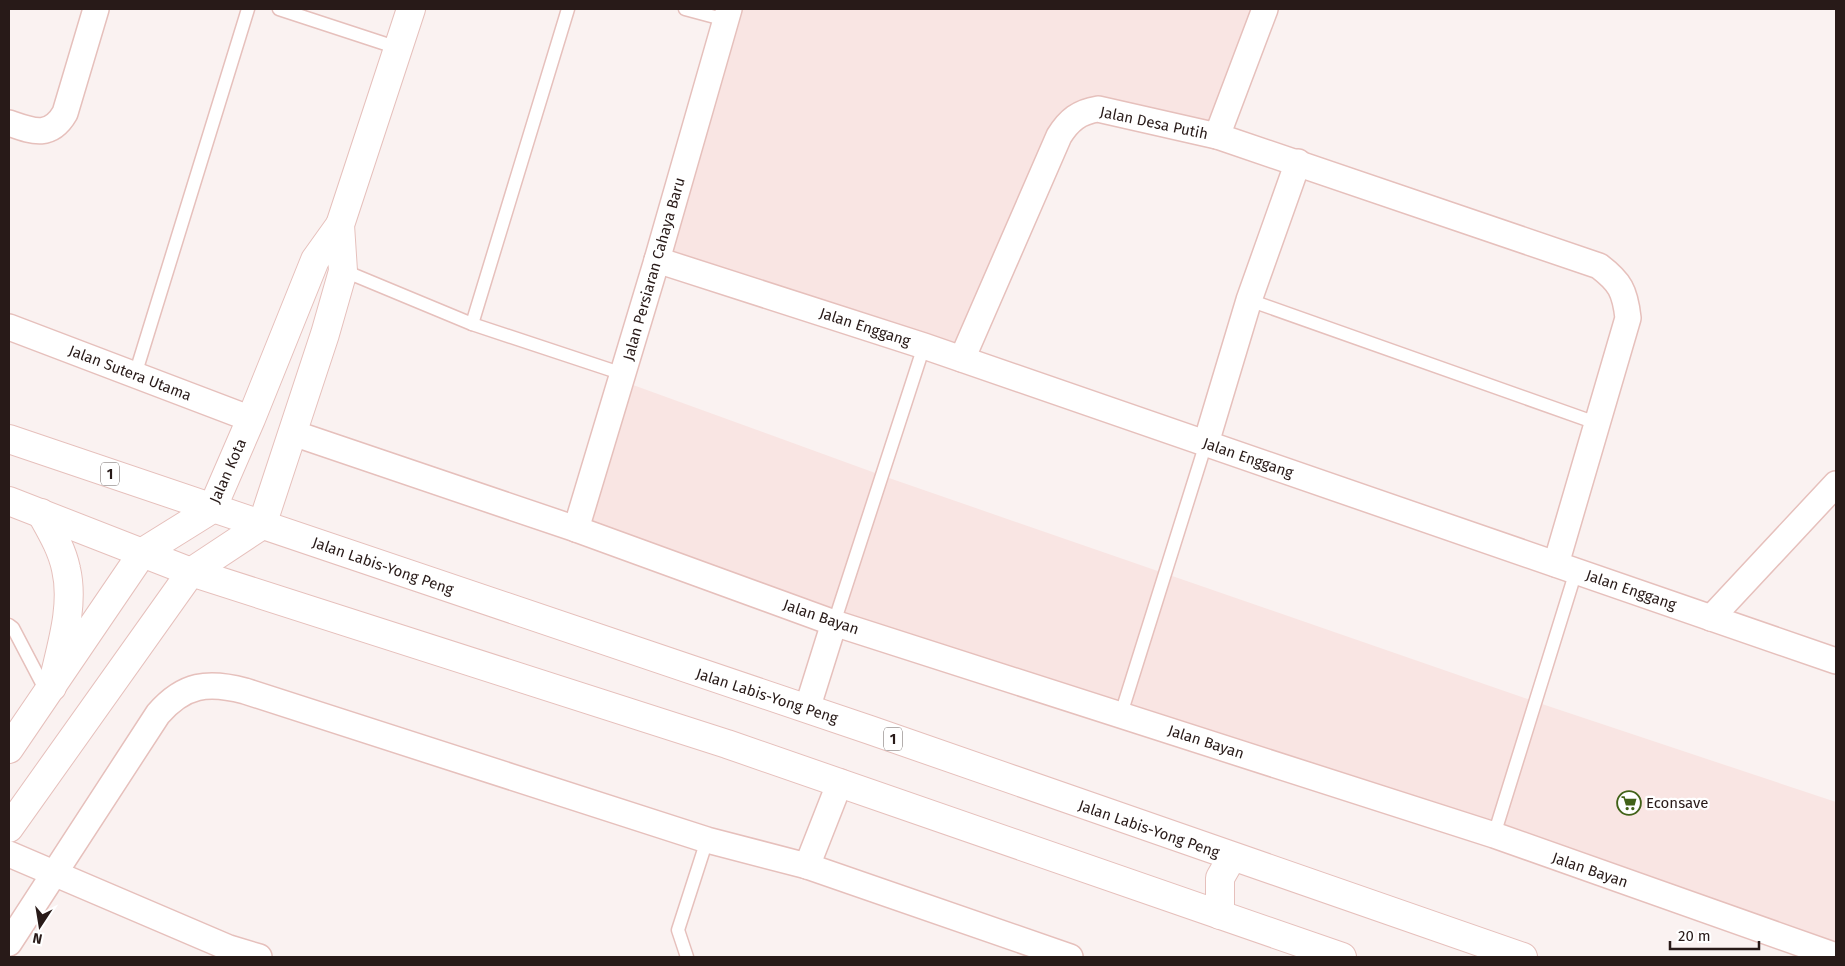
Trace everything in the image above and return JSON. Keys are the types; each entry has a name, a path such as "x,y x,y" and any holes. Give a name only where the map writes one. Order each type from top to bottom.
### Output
{"main road":[{"path":"9,828 191,572 262,525 293,433 329,265 340,225 411,9"},
{"name":"Jalan Kota","path":"9,749 143,552 212,509 251,419 329,265"},
{"name":"Jalan Labis-Yong Peng","path":"9,439 807,709 1523,957"},
{"path":"9,501 191,572 727,744 1342,957"},
{"path":"42,513 67,570 69,594 66,620 49,690"},
{"path":"1220,915 1220,878 1232,857"}],"street":[{"path":"9,123 42,132 51,129 60,122 65,113 96,9"},
{"name":"Jalan Desa Putih","path":"962,359 1059,136 1074,117 1086,111 1110,110 1216,136 1265,9"},
{"name":"Jalan Persiaran Cahaya Baru","path":"576,529 658,260 727,14"},
{"path":"1216,136 1298,162 1599,266 1617,280 1626,299 1628,318 1599,424 1566,568"},
{"path":"1206,443 1249,300 1298,162"},
{"name":"Jalan Enggang","path":"658,260 924,346 1836,661"},
{"name":"Jalan Sutera Utama","path":"9,327 251,419"},
{"name":"Jalan Bayan","path":"293,433 576,529 834,623 1494,835 1836,956"},
{"path":"1711,618 1836,484"},
{"path":"807,709 834,623"},
{"path":"9,943 53,872 158,714 168,702 182,692 194,688 219,685 255,694 707,840 807,866 1056,955"},
{"path":"807,866 840,782"},
{"path":"9,854 53,872 226,953 259,957"}],"lane":[{"path":"135,375 248,9"},
{"path":"279,9 398,48"},
{"path":"472,324 568,9"},
{"path":"685,9 727,14"},
{"path":"329,265 472,324 623,374"},
{"path":"1249,300 1599,424"},
{"path":"834,623 924,346"},
{"path":"1121,714 1206,443"},
{"path":"1494,835 1566,568"},
{"path":"9,625 14,628 49,690"},
{"path":"687,957 680,942 678,930 707,840"}],"shaded area":[{"path":"741,9 1252,9 1209,123 1107,98 1077,101 1060,114 1041,145 949,368 666,274"},
{"path":"611,377 889,478 1542,704 1836,802 1836,957 1480,841 805,626 562,536"}],"place":[{"name":"Econsave","path":"1629,803"}]}
